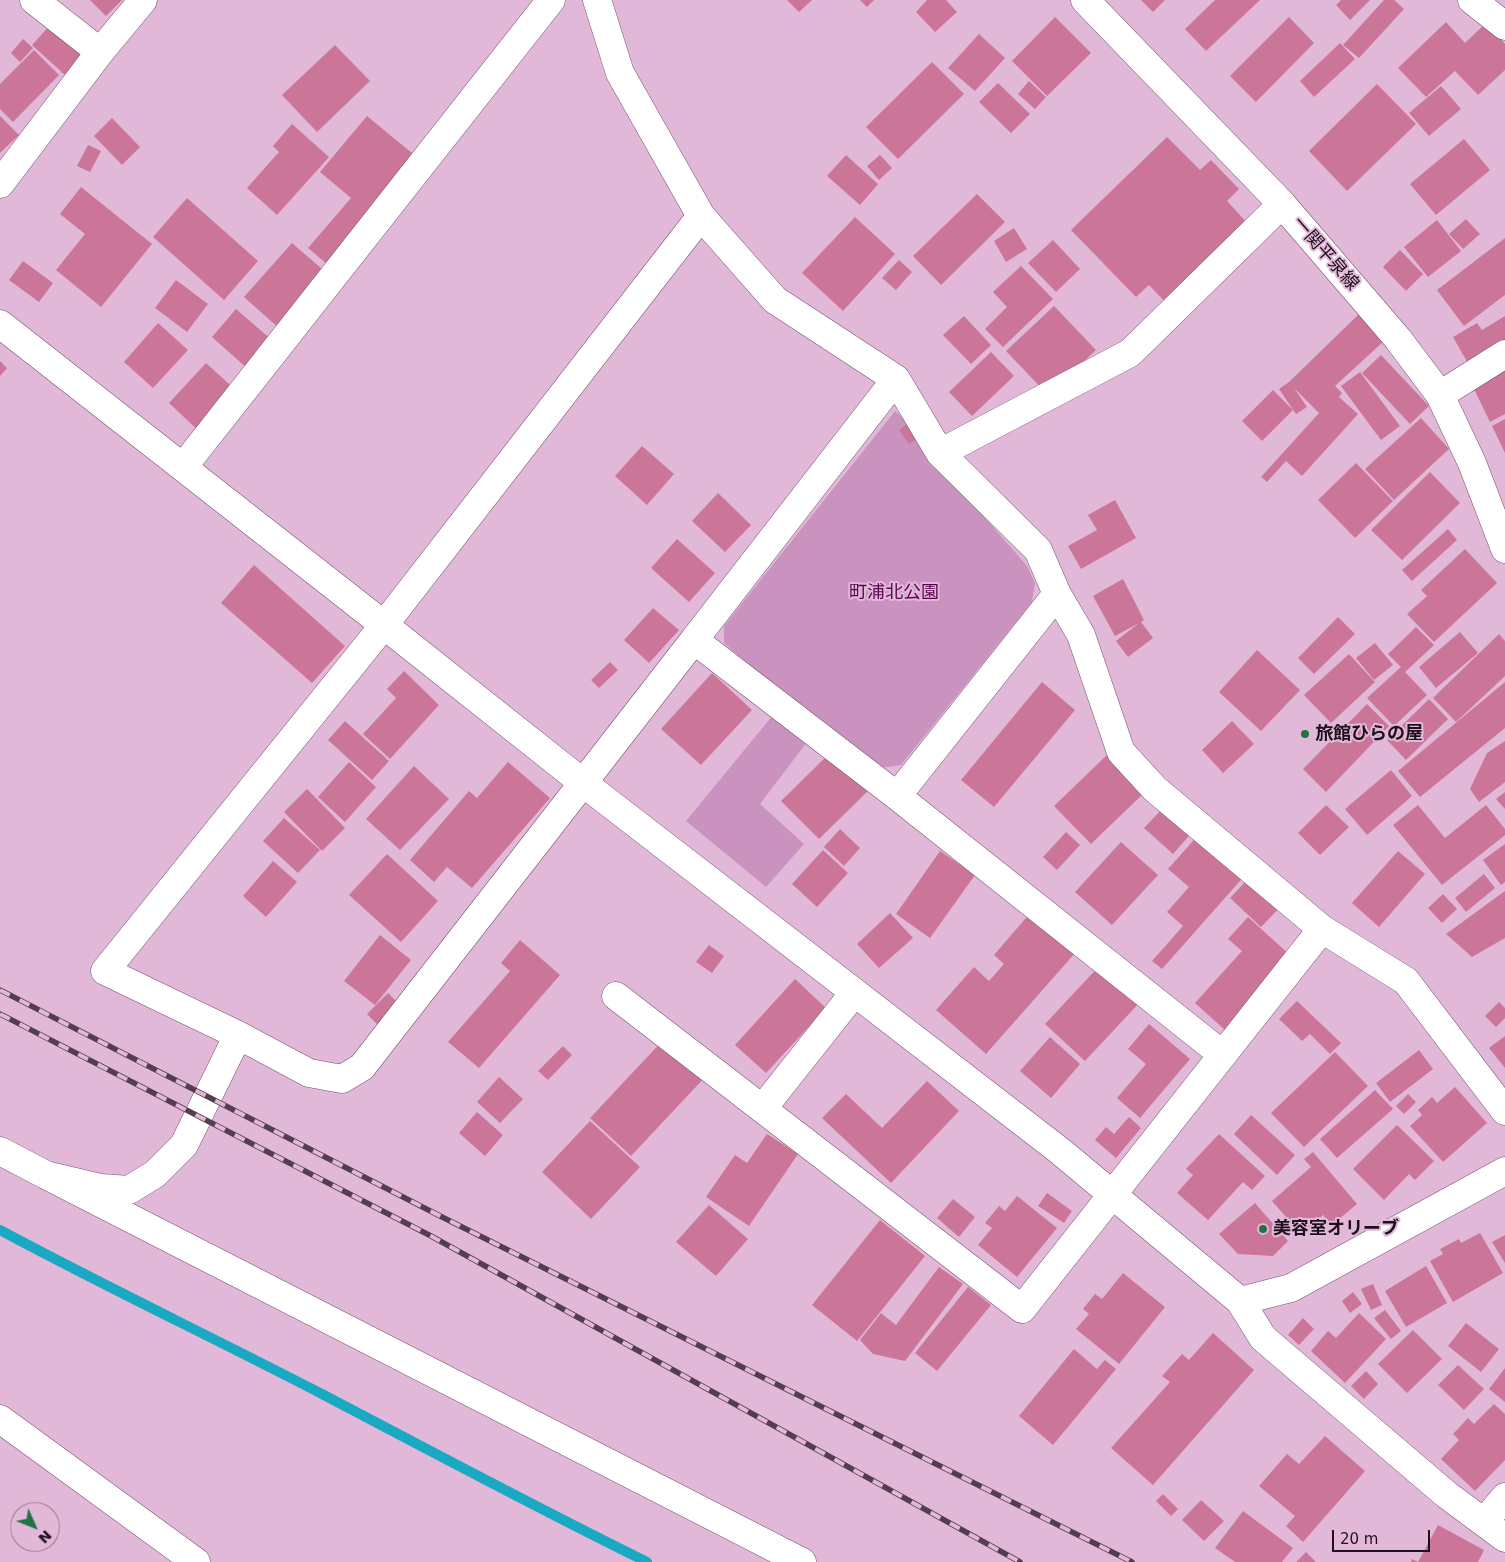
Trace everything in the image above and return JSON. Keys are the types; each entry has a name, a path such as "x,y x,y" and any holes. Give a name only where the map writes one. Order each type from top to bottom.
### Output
{"street":[{"path":"34,0 100,52"},
{"path":"0,184 100,52 143,0"},
{"path":"183,467 551,0"},
{"path":"597,0 620,73 701,216 775,300 896,380 940,453 1038,550 1057,594 1081,635 1121,752 1155,789 1322,929 1406,981 1505,1111"},
{"name":"一関平泉線","path":"1085,0 1282,204 1398,339 1440,395 1472,464 1505,549"},
{"path":"1472,0 1505,26"},
{"path":"940,453 1130,353 1282,204"},
{"path":"701,216 384,625 105,972 238,1035 309,1073 342,1079 362,1067 896,380"},
{"path":"0,324 582,782 1060,1151 1240,1300 1263,1338 1446,1495 1495,1530 1505,1497"},
{"path":"1440,395 1505,354"},
{"path":"897,796 1057,594"},
{"path":"694,640 897,796 1222,1055"},
{"path":"616,996 1022,1309 1322,929"},
{"path":"763,1108 854,993"},
{"path":"46,1175 101,1188 129,1190 155,1174 184,1144 238,1035"},
{"path":"0,1151 802,1562"},
{"path":"1240,1300 1291,1288 1505,1171"},
{"path":"0,1419 196,1562"}],"green space":[{"name":"町浦北公園","path":"895,411 910,424 930,464 974,505 1027,566 1035,583 1032,602 901,765 881,768 823,721 760,804 804,844 766,887 686,821 787,698 724,643 724,626"}],"building":[{"path":"90,0 122,0 106,16"},
{"path":"787,0 812,0 799,12"},
{"path":"860,0 874,0 867,7"},
{"path":"927,0 946,0 957,12 935,32 916,12"},
{"path":"1141,0 1165,0 1153,12"},
{"path":"1215,0 1260,0 1206,51 1185,29"},
{"path":"1341,0 1370,0 1350,20 1336,5"},
{"path":"1384,0 1394,0 1404,9 1359,58 1343,45"},
{"path":"1055,17 1091,53 1047,96 1012,61"},
{"path":"1289,17 1314,43 1256,102 1230,76"},
{"path":"1446,22 1465,43 1486,23 1505,44 1505,70 1478,95 1455,71 1426,97 1398,68"},
{"path":"52,23 86,55 66,76 32,45"},
{"path":"979,34 1005,58 975,91 948,68"},
{"path":"23,39 33,48 20,62 11,53"},
{"path":"1340,43 1355,59 1314,97 1300,81"},
{"path":"335,45 370,81 317,132 282,95"},
{"path":"34,50 59,75 13,122 0,109 0,84"},
{"path":"932,62 964,94 898,159 866,127"},
{"path":"1029,81 1046,97 1035,109 1018,94"},
{"path":"998,83 1030,114 1011,133 979,102"},
{"path":"1377,84 1416,124 1347,191 1309,151"},
{"path":"1441,86 1461,109 1429,136 1409,113"},
{"path":"0,116 19,135 0,153"},
{"path":"367,116 418,158 328,265 308,248 351,198 320,172"},
{"path":"112,118 140,147 122,165 94,136"},
{"path":"292,124 329,157 277,215 247,188 279,152 273,146"},
{"path":"1167,137 1200,170 1211,160 1239,189 1227,201 1251,227 1169,306 1149,285 1136,297 1071,230"},
{"path":"1464,139 1490,170 1436,215 1410,184"},
{"path":"88,145 101,151 90,172 77,166"},
{"path":"846,155 878,184 860,205 827,176"},
{"path":"880,155 892,168 879,180 867,166"},
{"path":"81,187 152,244 101,307 56,270 85,234 60,214"},
{"path":"977,194 1005,222 941,285 913,256"},
{"path":"187,198 258,261 224,300 153,237"},
{"path":"855,217 895,254 843,311 802,273"},
{"path":"1466,219 1480,234 1463,249 1449,234"},
{"path":"1437,220 1461,251 1428,277 1404,247"},
{"path":"1014,228 1027,249 1006,262 994,241"},
{"path":"1505,238 1505,295 1464,326 1437,290"},
{"path":"1053,240 1080,269 1056,292 1028,263"},
{"path":"292,243 329,275 281,330 244,297"},
{"path":"1400,250 1423,274 1406,291 1383,267"},
{"path":"899,260 912,272 896,290 882,278"},
{"path":"23,261 53,283 39,302 9,280"},
{"path":"1021,266 1053,299 1003,347 985,329 1007,307 993,292"},
{"path":"176,280 208,304 187,332 155,308"},
{"path":"1054,306 1096,350 1048,395 1006,351"},
{"path":"236,309 273,341 248,369 212,337"},
{"path":"1359,314 1384,341 1335,386 1342,393 1339,397 1358,414 1302,476 1286,461 1267,482 1261,477 1319,413 1294,388 1307,407 1296,414 1279,389 1289,382"},
{"path":"964,316 991,345 971,364 943,335"},
{"path":"1505,316 1505,346 1470,367 1453,337 1477,323 1482,330"},
{"path":"158,323 188,350 153,388 124,362"},
{"path":"991,352 1014,376 972,416 949,392"},
{"path":"1381,355 1429,406 1410,424 1362,373"},
{"path":"0,361 7,368 0,376"},
{"path":"206,363 239,393 202,434 169,403"},
{"path":"1505,369 1505,414 1490,422 1472,385"},
{"path":"1360,372 1400,426 1381,440 1341,386"},
{"path":"1273,390 1293,410 1262,441 1242,421"},
{"path":"915,418 925,433 909,444 899,430"},
{"path":"1421,418 1449,449 1394,500 1365,469"},
{"path":"1505,419 1505,453 1492,426"},
{"path":"642,446 674,474 647,505 615,476"},
{"path":"1356,463 1393,501 1355,538 1318,500"},
{"path":"1430,472 1460,503 1402,560 1371,530"},
{"path":"718,493 751,525 725,552 692,521"},
{"path":"1115,500 1136,538 1081,569 1068,546 1097,530 1088,515"},
{"path":"1448,529 1457,540 1412,581 1402,570"},
{"path":"677,539 715,573 689,602 651,568"},
{"path":"1465,549 1497,583 1434,642 1407,614 1427,596 1421,590"},
{"path":"254,565 345,646 312,683 221,603"},
{"path":"1123,579 1144,620 1141,622 1153,638 1128,657 1116,641 1139,623 1115,636 1093,596"},
{"path":"653,608 679,630 649,663 624,640"},
{"path":"1338,617 1355,634 1314,674 1298,658"},
{"path":"1416,627 1434,645 1405,672 1427,695 1394,726 1367,698 1401,667 1388,654"},
{"path":"1460,632 1478,653 1436,688 1419,667"},
{"path":"1499,634 1505,641 1505,676 1456,722 1433,698"},
{"path":"1375,643 1393,665 1374,680 1356,658"},
{"path":"1257,650 1300,690 1261,731 1219,692"},
{"path":"1349,654 1375,682 1331,723 1304,695"},
{"path":"610,662 618,670 599,688 591,680"},
{"path":"404,671 439,705 390,759 363,734 396,698 387,689"},
{"path":"712,673 752,710 701,765 661,729"},
{"path":"1042,682 1075,710 994,807 961,780"},
{"path":"1505,682 1505,728 1420,797 1398,771"},
{"path":"1429,699 1448,719 1406,760 1387,740"},
{"path":"1367,704 1389,726 1326,792 1303,769"},
{"path":"345,721 389,761 372,780 328,740"},
{"path":"1232,721 1254,744 1223,773 1202,750"},
{"path":"1505,741 1505,782 1479,802 1470,789 1487,753"},
{"path":"831,752 869,790 819,839 781,801"},
{"path":"1108,754 1145,792 1091,844 1054,806"},
{"path":"349,762 376,787 345,822 318,797"},
{"path":"508,762 550,798 472,888 447,867 434,882 410,860 469,791 477,798"},
{"path":"414,766 449,799 400,850 366,819"},
{"path":"1391,770 1412,796 1367,835 1345,809"},
{"path":"307,789 345,828 322,851 284,812"},
{"path":"1505,792 1505,809 1496,799"},
{"path":"1167,804 1195,829 1173,854 1144,828"},
{"path":"1326,805 1349,827 1320,855 1298,833"},
{"path":"1418,805 1445,838 1486,805 1505,829 1505,835 1442,885 1393,825"},
{"path":"284,818 320,850 298,873 263,841"},
{"path":"840,829 860,848 844,866 824,847"},
{"path":"1066,832 1080,845 1057,870 1043,857"},
{"path":"1201,832 1247,873 1162,969 1152,961 1183,926 1167,912 1189,887 1168,869"},
{"path":"1121,842 1158,875 1112,925 1075,892"},
{"path":"1505,844 1505,882 1501,885 1483,860"},
{"path":"823,850 848,873 817,907 792,884"},
{"path":"940,851 975,875 930,938 896,914"},
{"path":"1398,851 1425,874 1379,927 1352,903"},
{"path":"387,854 438,901 401,942 349,895"},
{"path":"273,861 297,882 266,917 243,896"},
{"path":"1484,874 1495,888 1466,912 1455,898"},
{"path":"1251,876 1282,905 1261,927 1230,898"},
{"path":"1505,891 1505,938 1472,957 1446,934"},
{"path":"1443,894 1457,909 1442,923 1428,908"},
{"path":"1031,912 1076,952 986,1054 936,1010 974,967 989,981 1004,964 994,955"},
{"path":"890,913 913,938 879,968 857,944"},
{"path":"1248,917 1291,956 1225,1030 1195,1003 1242,951 1228,939"},
{"path":"380,935 411,960 375,1005 344,981"},
{"path":"520,940 560,975 479,1068 448,1042 510,971 501,963"},
{"path":"709,945 724,956 712,973 696,962"},
{"path":"1102,963 1142,1000 1085,1061 1045,1024"},
{"path":"795,979 826,1008 766,1073 735,1045"},
{"path":"388,993 401,1006 381,1028 367,1014"},
{"path":"1297,1001 1341,1043 1330,1054 1310,1034 1302,1041 1279,1019"},
{"path":"1499,1002 1505,1008 1505,1018 1496,1027 1485,1016"},
{"path":"1149,1024 1190,1059 1140,1118 1117,1098 1146,1064 1128,1049"},
{"path":"1505,1036 1505,1068 1489,1048"},
{"path":"666,1037 707,1075 631,1156 590,1118"},
{"path":"1050,1037 1080,1064 1051,1098 1020,1071"},
{"path":"563,1046 572,1055 548,1080 538,1071"},
{"path":"1419,1050 1433,1069 1390,1102 1376,1083"},
{"path":"1335,1052 1368,1086 1304,1147 1271,1113"},
{"path":"499,1077 523,1099 500,1123 477,1102"},
{"path":"927,1081 959,1111 891,1183 822,1118 846,1094 882,1128"},
{"path":"1455,1087 1487,1123 1443,1162 1410,1126 1422,1115 1418,1110 1432,1097 1437,1103"},
{"path":"1375,1090 1393,1109 1337,1158 1320,1139"},
{"path":"1408,1094 1416,1102 1404,1114 1396,1106"},
{"path":"477,1112 503,1135 485,1156 459,1133"},
{"path":"1251,1115 1295,1155 1277,1175 1234,1134"},
{"path":"1129,1117 1141,1128 1116,1158 1095,1140 1106,1127 1114,1134"},
{"path":"590,1121 640,1167 591,1219 542,1172"},
{"path":"1397,1125 1434,1161 1415,1180 1409,1174 1384,1200 1353,1169"},
{"path":"767,1134 798,1154 749,1226 706,1197 735,1155 747,1163"},
{"path":"1219,1134 1265,1176 1252,1190 1243,1182 1208,1220 1177,1193 1193,1175 1186,1169"},
{"path":"1313,1152 1357,1204 1332,1225 1323,1215 1301,1234 1272,1201 1311,1167 1304,1159"},
{"path":"1047,1193 1072,1211 1064,1223 1038,1206"},
{"path":"1017,1196 1057,1228 1017,1277 978,1245 992,1228 985,1223 999,1206 1005,1211"},
{"path":"953,1199 975,1217 959,1237 937,1218"},
{"path":"1255,1203 1288,1241 1273,1256 1238,1254 1219,1234"},
{"path":"709,1205 748,1239 716,1276 676,1242"},
{"path":"880,1220 925,1256 857,1341 812,1305"},
{"path":"1480,1233 1503,1273 1453,1302 1430,1261 1443,1254 1440,1249 1459,1239 1461,1243"},
{"path":"1505,1235 1505,1263 1492,1242"},
{"path":"1426,1266 1447,1303 1406,1327 1385,1291"},
{"path":"939,1267 963,1284 905,1361 873,1354 860,1340 881,1313 896,1325"},
{"path":"1123,1273 1165,1307 1119,1364 1076,1329 1089,1314 1083,1309 1095,1294 1102,1299"},
{"path":"1373,1284 1382,1305 1371,1310 1361,1289"},
{"path":"968,1287 991,1305 937,1371 915,1353"},
{"path":"1353,1292 1362,1304 1350,1313 1342,1301"},
{"path":"1385,1310 1401,1331 1391,1339 1374,1318"},
{"path":"1359,1313 1386,1339 1345,1383 1311,1351 1328,1331 1336,1338"},
{"path":"1303,1318 1314,1329 1299,1345 1288,1335"},
{"path":"1466,1323 1499,1349 1481,1372 1448,1346"},
{"path":"1413,1330 1442,1359 1407,1393 1378,1364"},
{"path":"1213,1333 1254,1370 1153,1485 1111,1448 1170,1382 1162,1376 1182,1354 1189,1360"},
{"path":"1074,1349 1097,1369 1105,1360 1116,1369 1053,1445 1019,1416"},
{"path":"1458,1365 1484,1389 1464,1410 1438,1385"},
{"path":"1505,1368 1505,1402 1489,1389"},
{"path":"1366,1371 1378,1384 1364,1399 1351,1386"},
{"path":"1494,1404 1505,1414 1505,1460 1475,1491 1441,1459 1459,1440 1453,1434 1468,1418 1474,1424"},
{"path":"1325,1436 1365,1471 1303,1542 1286,1526 1295,1516 1259,1486 1287,1454 1299,1464"},
{"path":"1163,1494 1178,1509 1171,1516 1156,1501"},
{"path":"1201,1500 1224,1521 1204,1541 1182,1520"},
{"path":"1243,1511 1293,1548 1282,1562 1235,1562 1215,1548"},
{"path":"1438,1525 1484,1550 1478,1562 1418,1562"},
{"path":"1306,1552 1316,1562 1296,1562"}],"waterway":[{"path":"0,1230 647,1562"}],"railway":[{"path":"0,990 442,1217 1132,1562"},
{"path":"0,1014 431,1236 1020,1562"}],"place":[{"name":"旅館ひらの屋","path":"1305,734"},
{"name":"美容室オリーブ","path":"1263,1229"}]}
